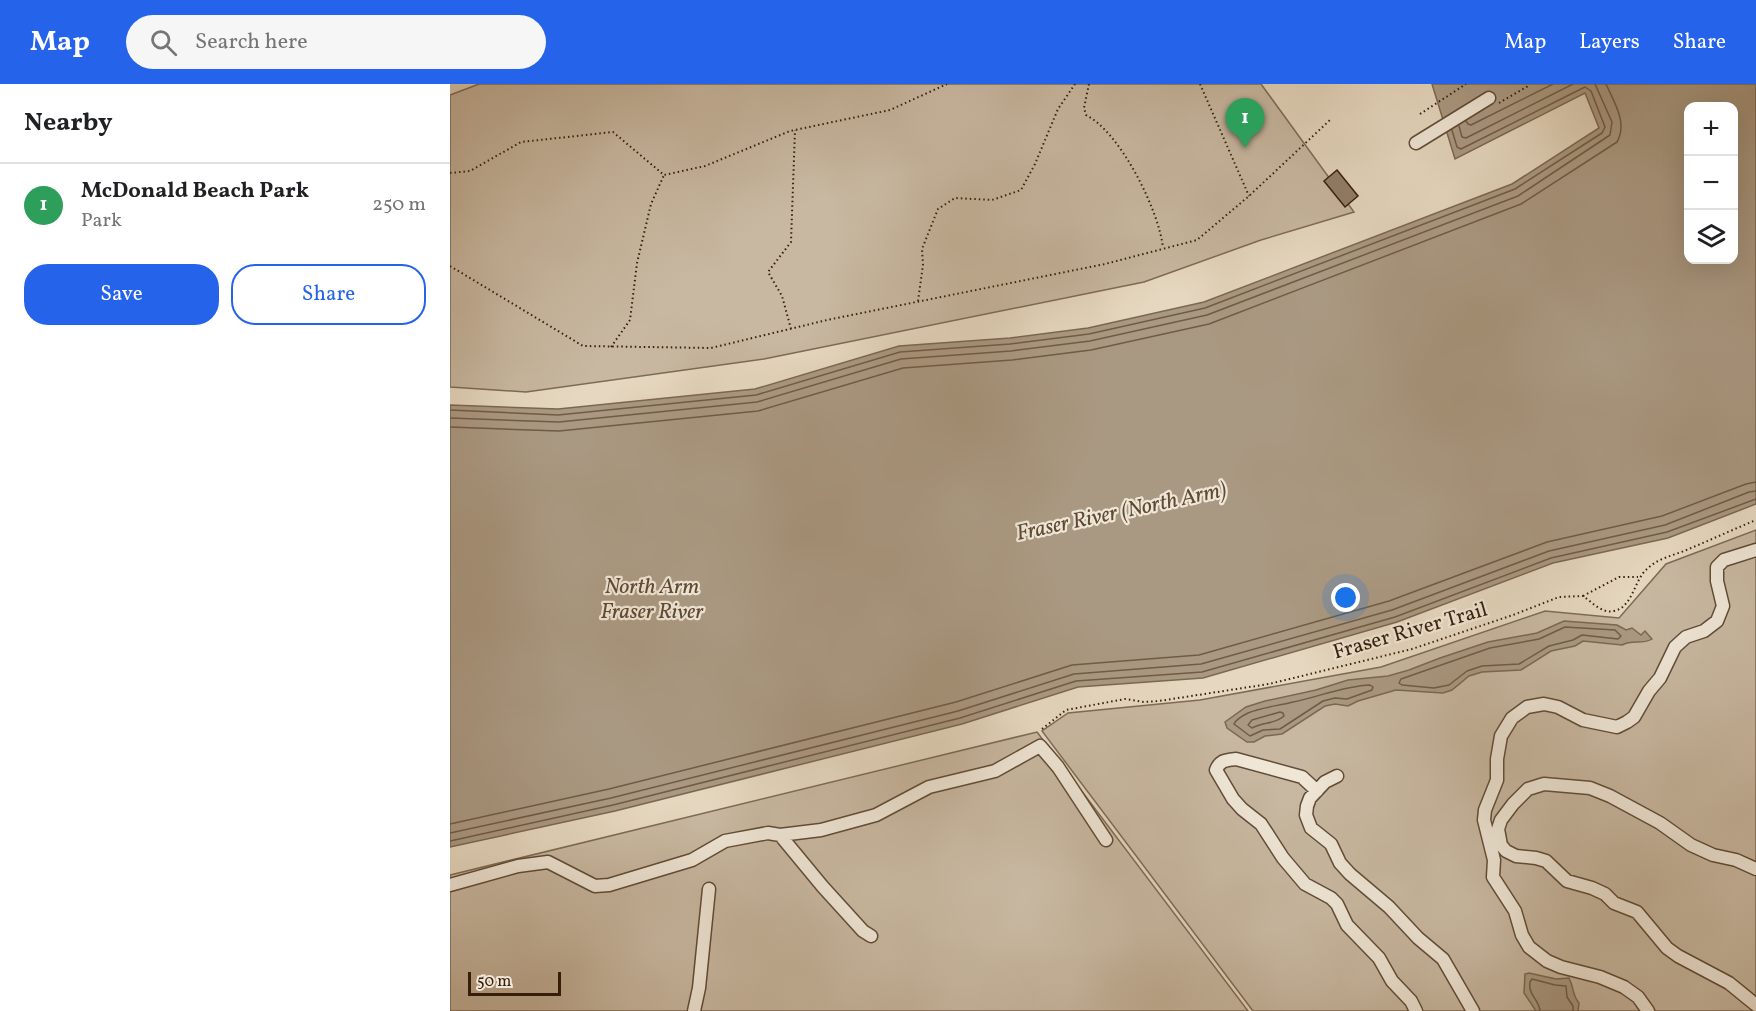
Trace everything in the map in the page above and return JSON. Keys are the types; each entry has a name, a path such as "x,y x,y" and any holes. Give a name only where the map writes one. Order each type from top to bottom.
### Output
{"lane":[{"path":"1416,143 1489,98"},
{"path":"1648,1011 1638,997 1624,987 1600,977 1561,968 1547,961 1525,942 1515,910 1494,877 1494,860 1484,820 1489,797 1497,780 1497,759 1501,736 1512,718 1527,707 1544,704 1558,707 1583,720 1617,727 1628,722 1660,678 1676,647 1686,637 1704,630 1717,621 1723,606 1717,581 1717,567 1724,560 1756,550"},
{"path":"450,885 518,866 548,862 595,886 609,885 692,860 725,841 768,833 780,835 821,830 876,815 928,787 995,771 1040,746 1058,767 1106,840"},
{"path":"1317,791 1302,777 1236,759 1219,763 1216,770 1233,799 1261,824 1283,858 1305,884 1331,898 1337,904 1347,925 1379,958 1392,981 1411,1001 1416,1011"},
{"path":"1336,776 1325,782 1306,806 1306,815 1311,828 1331,844 1340,863 1350,874 1389,907 1418,938 1443,959 1473,1011"},
{"path":"1756,869 1691,845 1660,823 1590,788 1544,784 1528,789 1513,804 1501,820 1498,829 1501,845 1506,851 1516,856 1546,861 1567,880 1605,894 1614,903 1636,912 1667,948 1729,983 1756,1005"},
{"path":"780,835 790,850 823,887 863,931 871,936"},
{"path":"694,1011 699,988 709,889"}],"path":[{"path":"664,175 705,166 795,130 890,110 947,84"},
{"path":"918,302 922,249 938,209 955,198 992,200 1021,190 1035,164 1058,109 1075,84"},
{"path":"1089,84 1084,108 1086,115 1096,119 1126,156 1148,198 1163,249"},
{"path":"1200,84 1249,196"},
{"path":"1420,114 1466,84"},
{"path":"450,266 583,346 711,348 791,329 1105,264 1197,240 1249,196 1330,120"},
{"path":"791,329 782,296 768,272 791,242 795,130"},
{"path":"450,173 470,171 521,142 612,132 664,175"},
{"path":"611,347 630,320 637,263 648,214 664,175"},
{"path":"1639,576 1619,577 1583,596 1605,611 1619,610 1626,603 1639,576 1648,567 1664,558 1756,520"},
{"name":"Fraser River Trail","path":"1042,729 1066,710 1125,699 1144,702 1159,701 1269,684 1412,650 1559,597 1583,596"}],"shaded area":[{"path":"479,84 1261,84 1354,212 1261,240 1144,282 764,359 526,392 450,387 450,95"},
{"path":"1756,530 1756,1011 1253,1011 1042,731 1068,713 1200,700 1381,667 1545,611 1619,618 1666,564"},
{"path":"1037,732 1248,1011 450,1011 450,875"}],"water":[{"name":"North Arm Fraser River","path":"1432,84 1756,84 1756,504 1668,538 1553,563 1397,622 1203,678 1078,687 962,724 615,811 450,847 450,405 558,409 755,389 899,346 1010,338 1088,328 1204,302 1512,184 1599,128 1585,93 1455,159"},
{"path":"1564,621 1617,625 1626,630 1632,628 1641,635 1645,631 1652,639 1622,645 1583,641 1575,646 1551,651 1521,670 1482,672 1469,676 1452,690 1443,693 1396,690 1348,706 1335,704 1325,706 1282,734 1265,736 1254,742 1247,742 1227,728 1225,722 1246,707 1265,701 1316,690 1348,680 1388,676 1488,642 1537,633"},
{"path":"1525,974 1556,979 1569,978 1579,1003 1578,1011 1536,1011 1524,993"}],"building":[{"path":"1337,170 1358,196 1345,207 1324,181"}],"place":[{"name":"McDonald Beach Park","path":"1245,148"}],"water label":[{"name":"Fraser River (North Arm)","path":"1121,510"}]}
